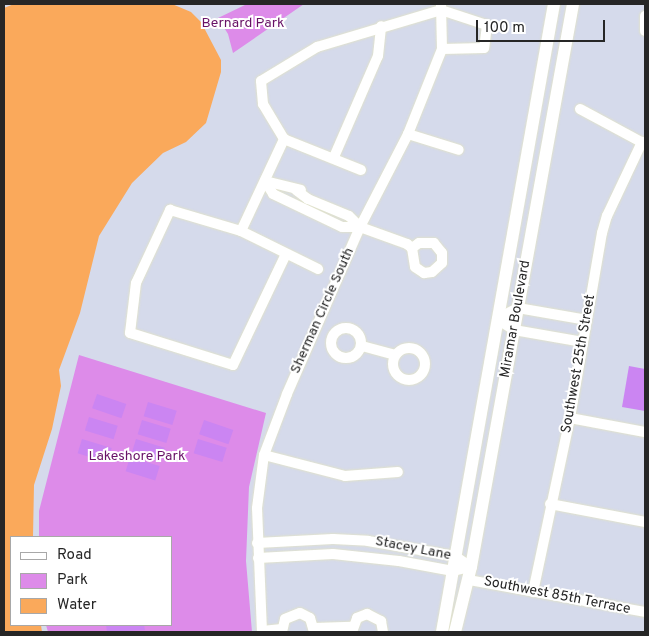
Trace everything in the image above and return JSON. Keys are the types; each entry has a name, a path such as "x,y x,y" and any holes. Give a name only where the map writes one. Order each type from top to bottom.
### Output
{"street":[{"name":"Miramar Boulevard","path":"442,632 554,4"},
{"name":"Miramar Boulevard","path":"454,632 470,574 573,4"},
{"path":"361,170 334,157 284,139 263,104 261,81 317,47 441,7 487,25 484,48 442,49"},
{"name":"Sherman Circle South","path":"262,631 257,508 264,455 315,330 360,227 408,134 442,49 441,7"},
{"path":"334,157 378,56 381,26"},
{"path":"580,109 643,143"},
{"path":"408,134 459,150"},
{"path":"241,231 284,139"},
{"name":"Southwest 25th Street","path":"534,592 550,504 570,418 607,216 643,143"},
{"path":"265,181 279,182 310,194 314,199 349,216 360,227"},
{"path":"265,181 273,194 342,227 360,227 412,248"},
{"path":"308,210 314,199"},
{"path":"286,254 233,365 130,332 136,283 170,210 241,231 318,269"},
{"path":"583,342 514,330 497,319 518,308 587,320"},
{"path":"350,328 359,334 362,346 355,357 340,358 333,351 333,336 340,329 350,328"},
{"path":"315,330 333,336"},
{"path":"362,346 395,356"},
{"path":"570,418 645,432"},
{"path":"264,455 345,476 398,472"},
{"path":"550,504 645,522"},
{"name":"Stacey Lane","path":"257,543 333,539 368,541 455,556 470,574"},
{"name":"Stacey Lane","path":"258,558 333,554 367,556 470,574"},
{"name":"Southwest 85th Terrace","path":"470,574 534,592 645,612"},
{"path":"262,631 282,631 290,615 300,613 310,618 314,630 352,630 357,618 372,614 381,621 383,632"}],"green space":[{"name":"Bernard Park","path":"247,4 304,4 233,53 228,34 218,18"},
{"name":"Lakeshore Park","path":"79,355 266,413 249,487 246,561 252,632 48,632 46,626 172,626 172,536 39,536 39,511"}],"shaded area":[{"path":"629,366 645,369 645,411 622,407"},
{"path":"97,394 126,404 121,418 92,408"},
{"path":"148,402 177,411 172,425 144,416"},
{"path":"89,417 118,426 114,439 85,430"},
{"path":"142,420 171,429 166,443 138,434"},
{"path":"204,420 233,430 228,444 199,434"},
{"path":"82,439 112,448 107,462 78,453"},
{"path":"136,439 165,448 161,461 132,452"},
{"path":"198,439 227,448 222,462 194,453"},
{"path":"130,457 160,466 155,480 126,471"},
{"path":"106,626 144,626 145,630 107,632"}],"water":[{"path":"14,4 172,4 191,12 201,22 221,60 221,72 206,123 186,142 163,153 132,183 99,236 80,313 59,370 61,386 52,429 34,485 33,536 10,536 10,626 41,626 42,632 4,632 4,8"}]}
